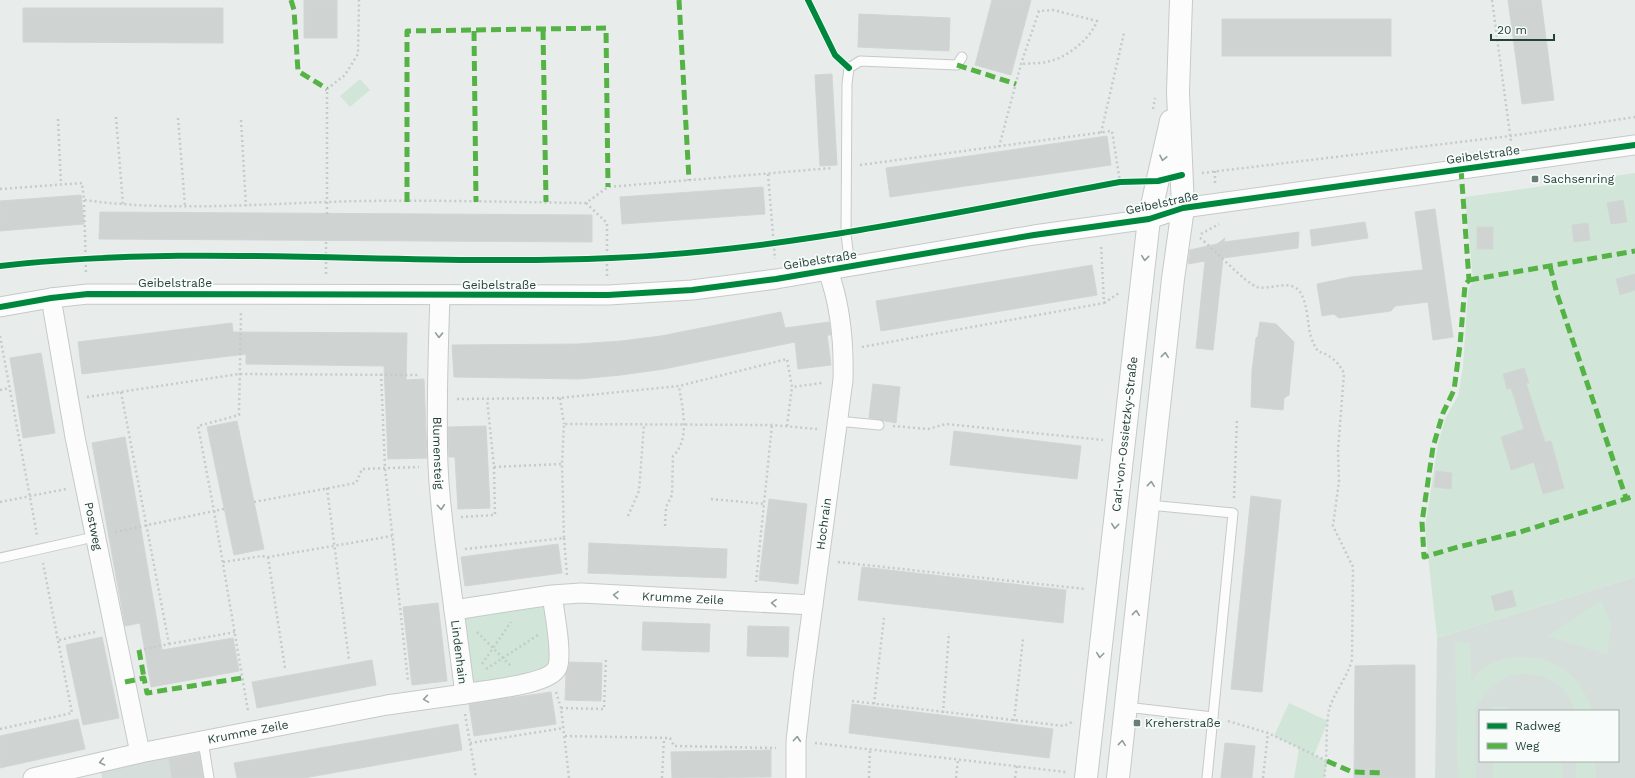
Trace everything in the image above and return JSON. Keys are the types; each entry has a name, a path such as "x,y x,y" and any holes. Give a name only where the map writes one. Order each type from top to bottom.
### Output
{"street":[{"name":"Carl-von-Ossietzky-Straße","path":"1118,778 1182,213 1182,176 1178,92 1181,0"},
{"name":"Carl-von-Ossietzky-Straße","path":"1086,776 1149,219 1178,92"},
{"name":"Geibelstraße","path":"0,308 51,298 88,294 440,296 608,295 692,290 828,271 1034,235 1149,219 1635,145"},
{"name":"Hochrain","path":"796,778 796,745 843,380 844,351 835,289 828,271"},
{"name":"Blumensteig","path":"440,296 437,375 438,466 442,518 454,610"},
{"name":"Postweg","path":"51,298 84,485 90,538 113,628 140,753"},
{"name":"Krumme Zeile","path":"560,594 813,605"},
{"name":"Lindenhain","path":"551,674 528,682 465,687 454,610 560,594"},
{"path":"551,674 557,668 559,660 556,624 560,594"},
{"name":"Krumme Zeile","path":"34,778 140,753 410,702 465,687"}],"lane":[{"path":"850,267 846,234 847,84 849,68 860,61 957,65 962,57"},
{"path":"837,426 879,425"},
{"path":"1149,505 1233,513 1207,778"},
{"path":"0,558 90,538"},
{"path":"1126,707 1213,717"},
{"path":"203,741 209,778"}],"path":[{"path":"326,214 327,89 345,75 358,54 359,0"},
{"path":"1492,0 1510,136"},
{"path":"999,147 1021,64 1039,11 1053,10 1097,21 1094,30 1072,50 1051,61 1021,64"},
{"path":"1101,133 1124,33"},
{"path":"1151,116 1156,94"},
{"path":"116,117 123,205"},
{"path":"1182,176 1510,136 1635,117"},
{"path":"178,118 185,206"},
{"path":"58,119 61,184"},
{"path":"241,120 246,206"},
{"path":"84,200 123,205 185,206 246,206 327,202 586,203 608,187 847,167 1112,131 1120,182"},
{"path":"768,174 776,279"},
{"path":"0,189 82,183 84,200 84,259"},
{"path":"586,203 607,223 608,295"},
{"path":"1182,213 1236,271 1256,287 1265,288 1286,285 1297,288 1303,298 1310,334 1316,349 1320,353 1332,358 1344,373 1338,450 1339,481 1333,526 1353,567 1352,659 1350,669 1331,703 1329,712 1327,761 1324,778"},
{"path":"844,351 1104,303 1100,225"},
{"path":"325,295 326,240"},
{"path":"241,294 239,415 198,426 223,562 251,732"},
{"path":"0,336 20,441"},
{"path":"437,400 560,398 679,386 787,359 792,387 786,426"},
{"path":"68,400 239,374 437,375"},
{"path":"382,374 385,468 410,702"},
{"path":"792,387 843,380"},
{"path":"665,526 666,507 672,495 673,456 680,450 685,424 679,386"},
{"path":"0,390 10,388"},
{"path":"121,392 169,644"},
{"path":"560,398 564,424 562,464 564,538 560,594"},
{"path":"442,518 495,515 494,468 487,399"},
{"path":"1233,513 1237,419"},
{"path":"564,424 837,426"},
{"path":"628,516 639,491 644,424"},
{"path":"879,425 928,429 946,424 1124,443"},
{"path":"754,602 772,425"},
{"path":"494,468 562,464"},
{"path":"254,502 356,483 362,469 438,466"},
{"path":"0,502 84,485"},
{"path":"327,488 349,660"},
{"path":"711,499 765,504"},
{"path":"90,538 224,509"},
{"path":"223,562 262,556 268,557 392,536"},
{"path":"447,551 564,538"},
{"path":"268,557 285,668"},
{"path":"819,560 1107,592"},
{"path":"476,778 470,743 465,687 528,599"},
{"path":"454,610 528,682"},
{"path":"874,704 884,618"},
{"path":"465,687 504,657 556,624"},
{"path":"0,730 72,713 59,640 113,628"},
{"path":"119,654 235,632"},
{"path":"943,713 949,633"},
{"path":"1014,720 1023,639"},
{"path":"561,708 604,710 606,658"},
{"path":"551,674 561,708 569,778"},
{"path":"852,702 1064,726 1094,710"},
{"path":"1213,717 1268,733 1327,761"},
{"path":"470,743 564,728"},
{"path":"1263,778 1268,733"},
{"path":"565,736 670,738 674,746 796,745 870,750 1017,766 1086,776"},
{"path":"662,778 664,738"},
{"path":"870,750 870,778"},
{"path":"956,778 958,760"},
{"path":"1016,778 1017,766"}],"shaded area":[{"path":"1635,577 1635,778 1435,778 1437,638"},
{"path":"208,744 214,778 102,778 100,764"}],"green space":[{"path":"360,79 370,90 350,107 340,96"},
{"path":"1635,173 1635,577 1437,638 1425,528 1438,443 1446,417 1458,396 1463,367 1468,291 1473,280 1465,197"},
{"path":"1601,601 1611,623 1607,654 1547,636"},
{"path":"546,602 554,667 472,688 462,615"},
{"path":"1455,642 1470,643 1471,683 1475,676 1487,666 1498,661 1522,657 1535,658 1557,665 1576,680 1588,700 1592,710 1574,710 1571,701 1566,693 1551,680 1541,676 1520,674 1504,678 1493,685 1475,709 1476,778 1458,778"},
{"path":"1289,703 1328,721 1314,755 1327,761 1324,778 1294,778 1299,748 1274,736"},
{"path":"1492,707 1508,707 1508,710 1492,710"},
{"path":"1493,762 1562,762 1563,778 1493,778"},
{"path":"1576,762 1595,762 1596,778 1576,778"}],"building":[{"path":"304,0 337,0 337,38 304,38"},
{"path":"992,0 1031,0 1011,75 975,65"},
{"path":"1508,0 1541,0 1554,100 1522,104"},
{"path":"23,8 223,8 223,43 23,42"},
{"path":"859,14 950,18 949,51 858,47"},
{"path":"1222,19 1391,19 1391,56 1222,56"},
{"path":"832,74 837,165 820,166 815,75"},
{"path":"1107,136 1111,165 890,197 886,168"},
{"path":"763,187 765,214 622,224 620,197"},
{"path":"81,195 84,224 0,231 0,201"},
{"path":"1623,200 1627,222 1611,224 1607,203"},
{"path":"1435,209 1453,337 1433,340 1428,302 1395,306 1391,311 1339,318 1334,314 1322,316 1317,284 1351,277 1423,270 1415,212"},
{"path":"100,212 592,215 592,242 99,239"},
{"path":"1365,222 1368,238 1312,246 1310,230"},
{"path":"1588,223 1590,240 1574,242 1572,225"},
{"path":"1477,227 1493,227 1493,249 1477,249"},
{"path":"1299,232 1298,248 1223,258 1213,350 1196,348 1205,261 1188,264 1190,250 1217,244 1225,238 1224,242"},
{"path":"1092,265 1097,295 881,331 876,301"},
{"path":"1635,274 1635,290 1620,295 1616,279"},
{"path":"781,312 785,328 829,322 831,335 827,335 831,365 798,369 795,342 664,369 621,375 579,379 454,377 452,345 578,344 621,341 661,336"},
{"path":"1260,322 1276,324 1294,342 1289,395 1284,398 1283,410 1251,407 1252,371 1256,338 1258,336"},
{"path":"232,323 233,332 407,333 406,380 424,379 427,458 388,459 384,366 246,364 246,354 82,374 78,342"},
{"path":"41,353 55,433 23,438 10,358"},
{"path":"1524,368 1529,383 1526,383 1545,442 1551,441 1564,488 1543,494 1534,462 1511,470 1501,437 1524,429 1511,388 1507,389 1503,374"},
{"path":"873,384 900,387 896,423 869,418"},
{"path":"237,421 264,549 234,555 207,427"},
{"path":"486,426 490,508 458,509 455,457 449,457 448,427"},
{"path":"954,431 1081,446 1077,479 950,465"},
{"path":"125,437 162,650 233,638 239,671 151,687 140,623 125,626 92,443"},
{"path":"1436,471 1452,473 1451,489 1434,487"},
{"path":"1251,496 1281,500 1262,692 1231,689"},
{"path":"769,499 807,504 798,584 759,580"},
{"path":"589,543 727,549 726,578 588,573"},
{"path":"558,544 562,573 465,586 461,557"},
{"path":"862,567 1066,590 1063,623 858,600"},
{"path":"1512,590 1516,606 1495,611 1491,596"},
{"path":"438,603 447,681 412,685 403,607"},
{"path":"643,622 710,624 709,652 642,650"},
{"path":"748,626 789,627 788,657 747,656"},
{"path":"102,637 119,718 83,725 66,645"},
{"path":"372,660 376,685 257,708 252,682"},
{"path":"570,662 602,663 601,701 565,700 566,673"},
{"path":"1415,665 1415,778 1354,778 1355,666"},
{"path":"551,692 556,724 474,736 469,704"},
{"path":"852,704 1053,729 1049,758 849,733"},
{"path":"78,719 85,749 0,768 0,736"},
{"path":"458,724 462,750 304,778 237,778 234,763"},
{"path":"1225,743 1255,746 1252,778 1221,778"},
{"path":"771,750 771,777 672,778 671,752"},
{"path":"199,753 203,778 172,778 169,759"}],"marked path":[{"path":"291,0 294,10 298,71 327,89"},
{"path":"679,0 689,180"},
{"path":"407,202 407,31 606,28 608,187"},
{"path":"543,30 546,202"},
{"path":"474,31 476,202"},
{"path":"957,65 1016,84"},
{"path":"1461,169 1469,280 1465,285 1460,345 1454,390 1443,413 1433,447 1422,522 1424,557 1520,532 1635,496"},
{"path":"1469,280 1635,251"},
{"path":"1550,266 1557,294 1626,498"},
{"path":"139,650 144,678"},
{"path":"125,682 144,678 147,693 242,678"},
{"path":"1327,761 1352,772 1384,773"}],"cycle path":[{"path":"808,0 835,55 849,68"},
{"path":"0,307 51,298 88,294 608,295 692,290 776,279 1034,235 1149,219 1183,208 1635,145"},
{"path":"0,266 76,259 152,256 535,260 611,258 675,254 739,248 803,239 930,218 1120,182 1158,181 1182,175"}],"place":[{"name":"Sachsenring","path":"1535,179"},
{"name":"Kreherstraße","path":"1137,723"}]}
